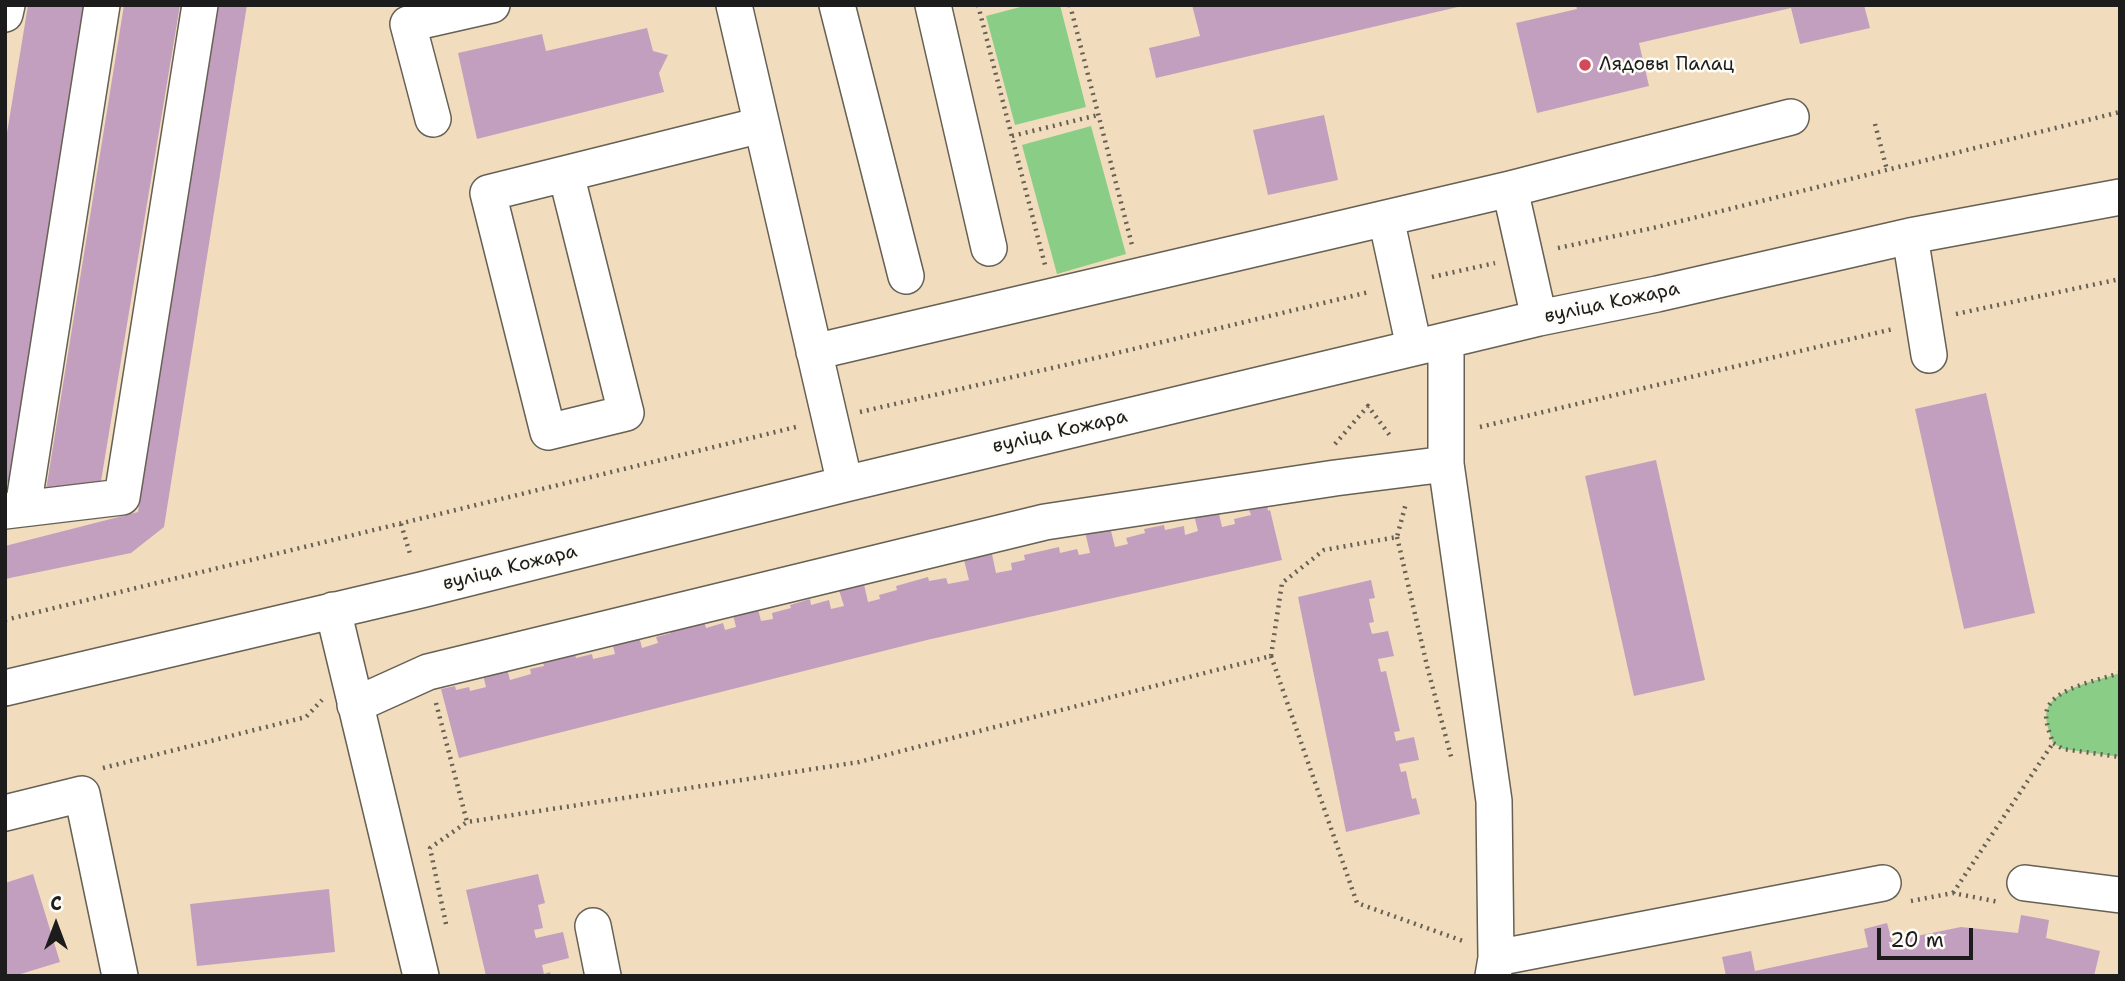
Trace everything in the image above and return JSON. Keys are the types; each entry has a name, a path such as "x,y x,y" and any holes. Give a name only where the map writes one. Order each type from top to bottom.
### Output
{"street":[{"path":"5,14 7,5"},
{"path":"102,5 14,510 122,497 200,5"},
{"path":"433,119 408,24 492,5"},
{"path":"734,5 845,484"},
{"path":"837,5 906,276"},
{"path":"933,5 989,248"},
{"path":"814,352 1387,218 1791,117"},
{"path":"566,174 626,413 548,432 488,193 761,125"},
{"path":"1510,188 1539,318"},
{"name":"вуліца Кожара","path":"5,688 421,590 845,484 1539,318 1910,236 2120,197"},
{"path":"1387,218 1400,284 1430,344 1436,456 1494,801 1487,960 1883,883"},
{"path":"1910,236 1929,355"},
{"path":"355,705 428,672 1045,522 1321,480 1436,456"},
{"path":"333,610 421,976"},
{"path":"5,813 82,794 120,976"},
{"path":"2025,883 2120,895"},
{"path":"593,926 603,976"}],"path":[{"path":"1070,5 1140,276"},
{"path":"981,6 1053,295"},
{"path":"5,620 830,419 1400,284 1653,228 2120,112"},
{"path":"1012,136 1098,115"},
{"path":"1875,124 1887,170"},
{"path":"1452,762 1397,537 1436,456 1922,322 2120,279"},
{"path":"1368,406 1436,456"},
{"path":"401,524 421,590"},
{"path":"1397,537 1324,550 1282,583 1271,656 1357,903 1487,960"},
{"path":"446,925 430,848 467,822 859,762 1271,656"},
{"path":"428,672 467,822"},
{"path":"1953,893 2053,743 2047,710 2059,694 2120,673"},
{"path":"2053,743 2063,749 2120,757"}],"green space":[{"path":"1028,5 1060,5 1086,107 1015,125 986,16"},
{"path":"1091,126 1126,254 1057,274 1022,145"},
{"path":"2120,673 2120,757 2063,749 2053,743 2046,718 2051,702 2067,690"}],"building":[{"path":"28,5 88,5 9,483 5,482 5,145"},
{"path":"124,5 180,5 101,481 46,490"},
{"path":"218,5 247,5 164,527 131,553 5,579 5,546 138,512"},
{"path":"1192,5 1462,6 1156,78 1149,48 1200,36"},
{"name":"Лядовы Палац","path":"1576,5 1864,5 1870,28 1800,44 1791,8 1639,43 1649,86 1537,113 1516,23 1577,9"},
{"path":"647,28 653,51 668,55 659,73 664,92 477,139 458,53 542,34 546,51"},
{"path":"1324,115 1338,180 1268,195 1253,130"},
{"path":"1986,393 2035,613 1964,629 1915,409"},
{"path":"1656,460 1705,680 1634,696 1585,476"},
{"path":"1217,505 1222,527 1235,524 1234,519 1251,515 1249,510 1267,505 1282,560 927,640 459,758 441,689 455,686 456,690 469,687 470,691 486,687 481,667 505,661 510,680 531,674 530,669 544,666 543,662 575,654 576,658 592,654 593,659 615,654 610,634 637,628 642,648 658,643 656,637 671,633 670,630 704,621 706,628 723,623 725,630 736,627 731,607 756,601 761,621 773,619 772,613 810,599 811,605 829,600 831,609 844,606 838,587 863,580 868,602 880,599 879,595 897,590 896,586 928,577 929,581 946,578 948,584 969,580 964,560 992,554 996,573 1012,570 1011,563 1025,560 1024,555 1059,547 1060,553 1077,549 1079,555 1090,553 1085,532 1110,527 1115,547 1128,544 1126,538 1145,533 1144,529 1164,525 1165,530 1184,526 1185,535 1198,531 1193,511"},
{"path":"1371,580 1375,598 1369,599 1374,622 1369,623 1372,634 1388,631 1394,656 1378,659 1381,672 1386,671 1400,731 1394,732 1396,741 1414,737 1419,760 1399,764 1401,772 1406,771 1412,799 1416,798 1420,814 1346,832 1298,597"},
{"path":"33,874 60,962 14,976 5,976 5,883"},
{"path":"538,874 545,903 538,905 543,928 534,930 536,938 563,932 569,958 542,965 544,974 550,972 551,976 486,976 466,890"},
{"path":"329,889 335,952 197,966 190,904"},
{"path":"2021,915 2049,920 2046,938 2100,951 2094,976 1726,976 1722,957 1751,951 1755,971 1868,947 1864,929 1887,923 1892,941 1961,927 2018,933"}],"place":[{"name":"Лядовы Палац","path":"1585,65"}]}
